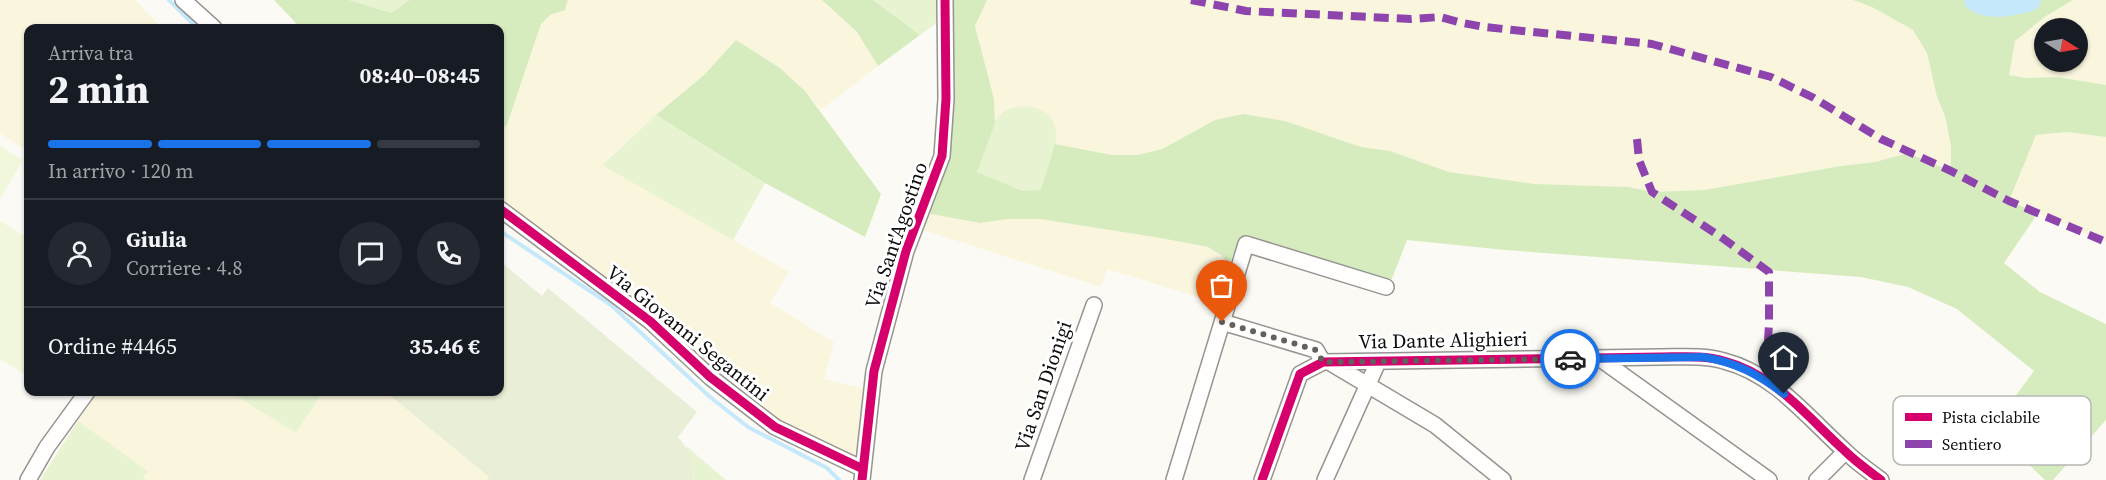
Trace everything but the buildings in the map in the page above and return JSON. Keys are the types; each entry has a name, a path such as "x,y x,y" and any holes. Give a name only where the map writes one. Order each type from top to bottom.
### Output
{"street":[{"path":"183,0 210,24"},
{"name":"Via Sant'Agostino","path":"863,474 871,382 906,250 942,156 946,99 945,0"},
{"name":"Via Giovanni Segantini","path":"504,212 650,321 710,377 776,427 863,474"},
{"path":"1174,480 1246,244 1386,287"},
{"name":"Via San Dionigi","path":"1032,480 1094,305"},
{"path":"1222,322 1316,350 1325,362 1368,384 1435,425 1503,480"},
{"name":"Via Dante Alighieri","path":"1325,362 1703,357 1723,360 1741,366 1766,380 1797,404 1845,452 1881,480"},
{"path":"1599,358 1769,480"},
{"path":"1262,480 1300,374 1325,362"},
{"path":"1325,480 1378,362"},
{"path":"28,480 47,447 84,396"},
{"path":"1817,480 1845,452"}],"shaded area":[{"path":"0,0 135,0 158,24 24,24 24,148 0,133"},
{"path":"568,0 822,0 857,32 878,66 821,110 805,91 780,68 736,40 704,75 602,164 789,272 770,303 834,342 824,379 865,389 856,453 847,461 775,427 504,212 504,127 507,125 541,24 550,15 565,10"},
{"path":"987,0 1853,0 1872,7 1913,30 1927,53 1937,97 1945,116 1951,146 1951,171 1908,153 1875,162 1704,190 1652,192 1629,187 1535,184 1449,172 1390,151 1361,147 1285,121 1243,114 1215,120 1161,149 1137,155 1112,155 1055,144 1055,127 1013,107 1002,113 995,123 994,99 975,25"},
{"path":"2073,0 2106,0 2106,85 2057,77 2025,78 2008,75 2015,41 2034,26 2034,72 2088,72 2088,18 2044,18"},
{"path":"2067,132 2106,137 2106,242 2009,201 2036,135"},
{"path":"926,213 980,223 1008,219 1040,219 1155,237 1208,247 1221,255 1229,264 1218,303 1107,269 1101,287 920,229"},
{"path":"95,396 236,396 296,433 320,396 391,396 490,478 488,480 146,480 143,478 148,471 78,421"}],"green space":[{"path":"274,0 349,0 391,13 410,0 568,0 565,10 550,15 541,24 507,125 504,127 504,24 296,24"},
{"path":"349,0 410,0 391,13"},
{"path":"822,0 873,0 920,35 878,66 857,32"},
{"path":"873,0 939,0 938,22 920,35"},
{"path":"951,0 987,0 975,26 994,99 995,123 977,172 1022,191 1041,190 1055,144 1112,155 1137,155 1162,149 1215,120 1243,114 1285,121 1361,147 1390,151 1449,172 1535,184 1629,187 1652,192 1704,190 1875,162 1908,153 1951,171 1951,146 1945,116 1937,97 1927,53 1913,30 1872,7 1853,0 2073,0 2044,18 2034,18 2034,26 2015,41 2009,75 2025,78 2057,77 2106,85 2106,137 2067,132 2036,135 2009,201 2038,213 2004,263 2040,292 2106,324 2106,420 2091,437 2091,396 2015,396 2034,371 1957,309 1908,287 1861,277 1505,250 1407,240 1391,281 1246,239 1240,240 1229,264 1221,255 1208,247 1155,237 1040,219 1008,219 980,223 926,213 939,181"},
{"path":"736,40 780,68 805,91 881,194 865,237 765,183 656,115 704,75"},
{"path":"1028,106 1044,112 1052,121 1056,140 1041,191 1022,192 977,172 997,119 1007,110"},
{"path":"656,115 765,183 733,240 602,165"},
{"path":"0,146 23,160 0,199"},
{"path":"0,221 24,236 24,374 0,359"},
{"path":"504,264 542,296 548,288 697,412 678,437 690,457 693,480 488,480 489,477 391,396 504,396"},
{"path":"236,396 320,396 296,433"},
{"path":"78,421 148,471 143,478 146,480 40,480"},
{"path":"686,446 726,480 693,480 694,472"},
{"path":"2029,465 2066,465 2053,480 2045,480"}],"waterway":[{"path":"169,0 193,24"},
{"path":"1975,0 1995,6 2030,0"},
{"path":"504,234 611,305 710,397 748,427 827,468 839,480"}],"marked path":[{"path":"1191,0 1246,11 1411,19 1440,17 1484,27 1652,44 1771,77 1814,98 1881,139 2009,201 2106,242"},
{"path":"1637,139 1639,160 1652,192 1769,272 1766,380"}],"cycle path":[{"path":"862,480 874,371 906,251 942,156 946,99 945,0"},
{"path":"504,212 650,321 710,377 775,427 863,469"},
{"path":"1262,480 1300,374 1323,362 1684,357 1724,361 1759,376 1790,398 1849,455 1881,480"}],"way so far":[{"path":"1222,322 1316,350 1323,362 1570,359"}],"route":[{"path":"1570,359 1703,357 1723,360 1741,366 1766,380 1784,394"}]}
